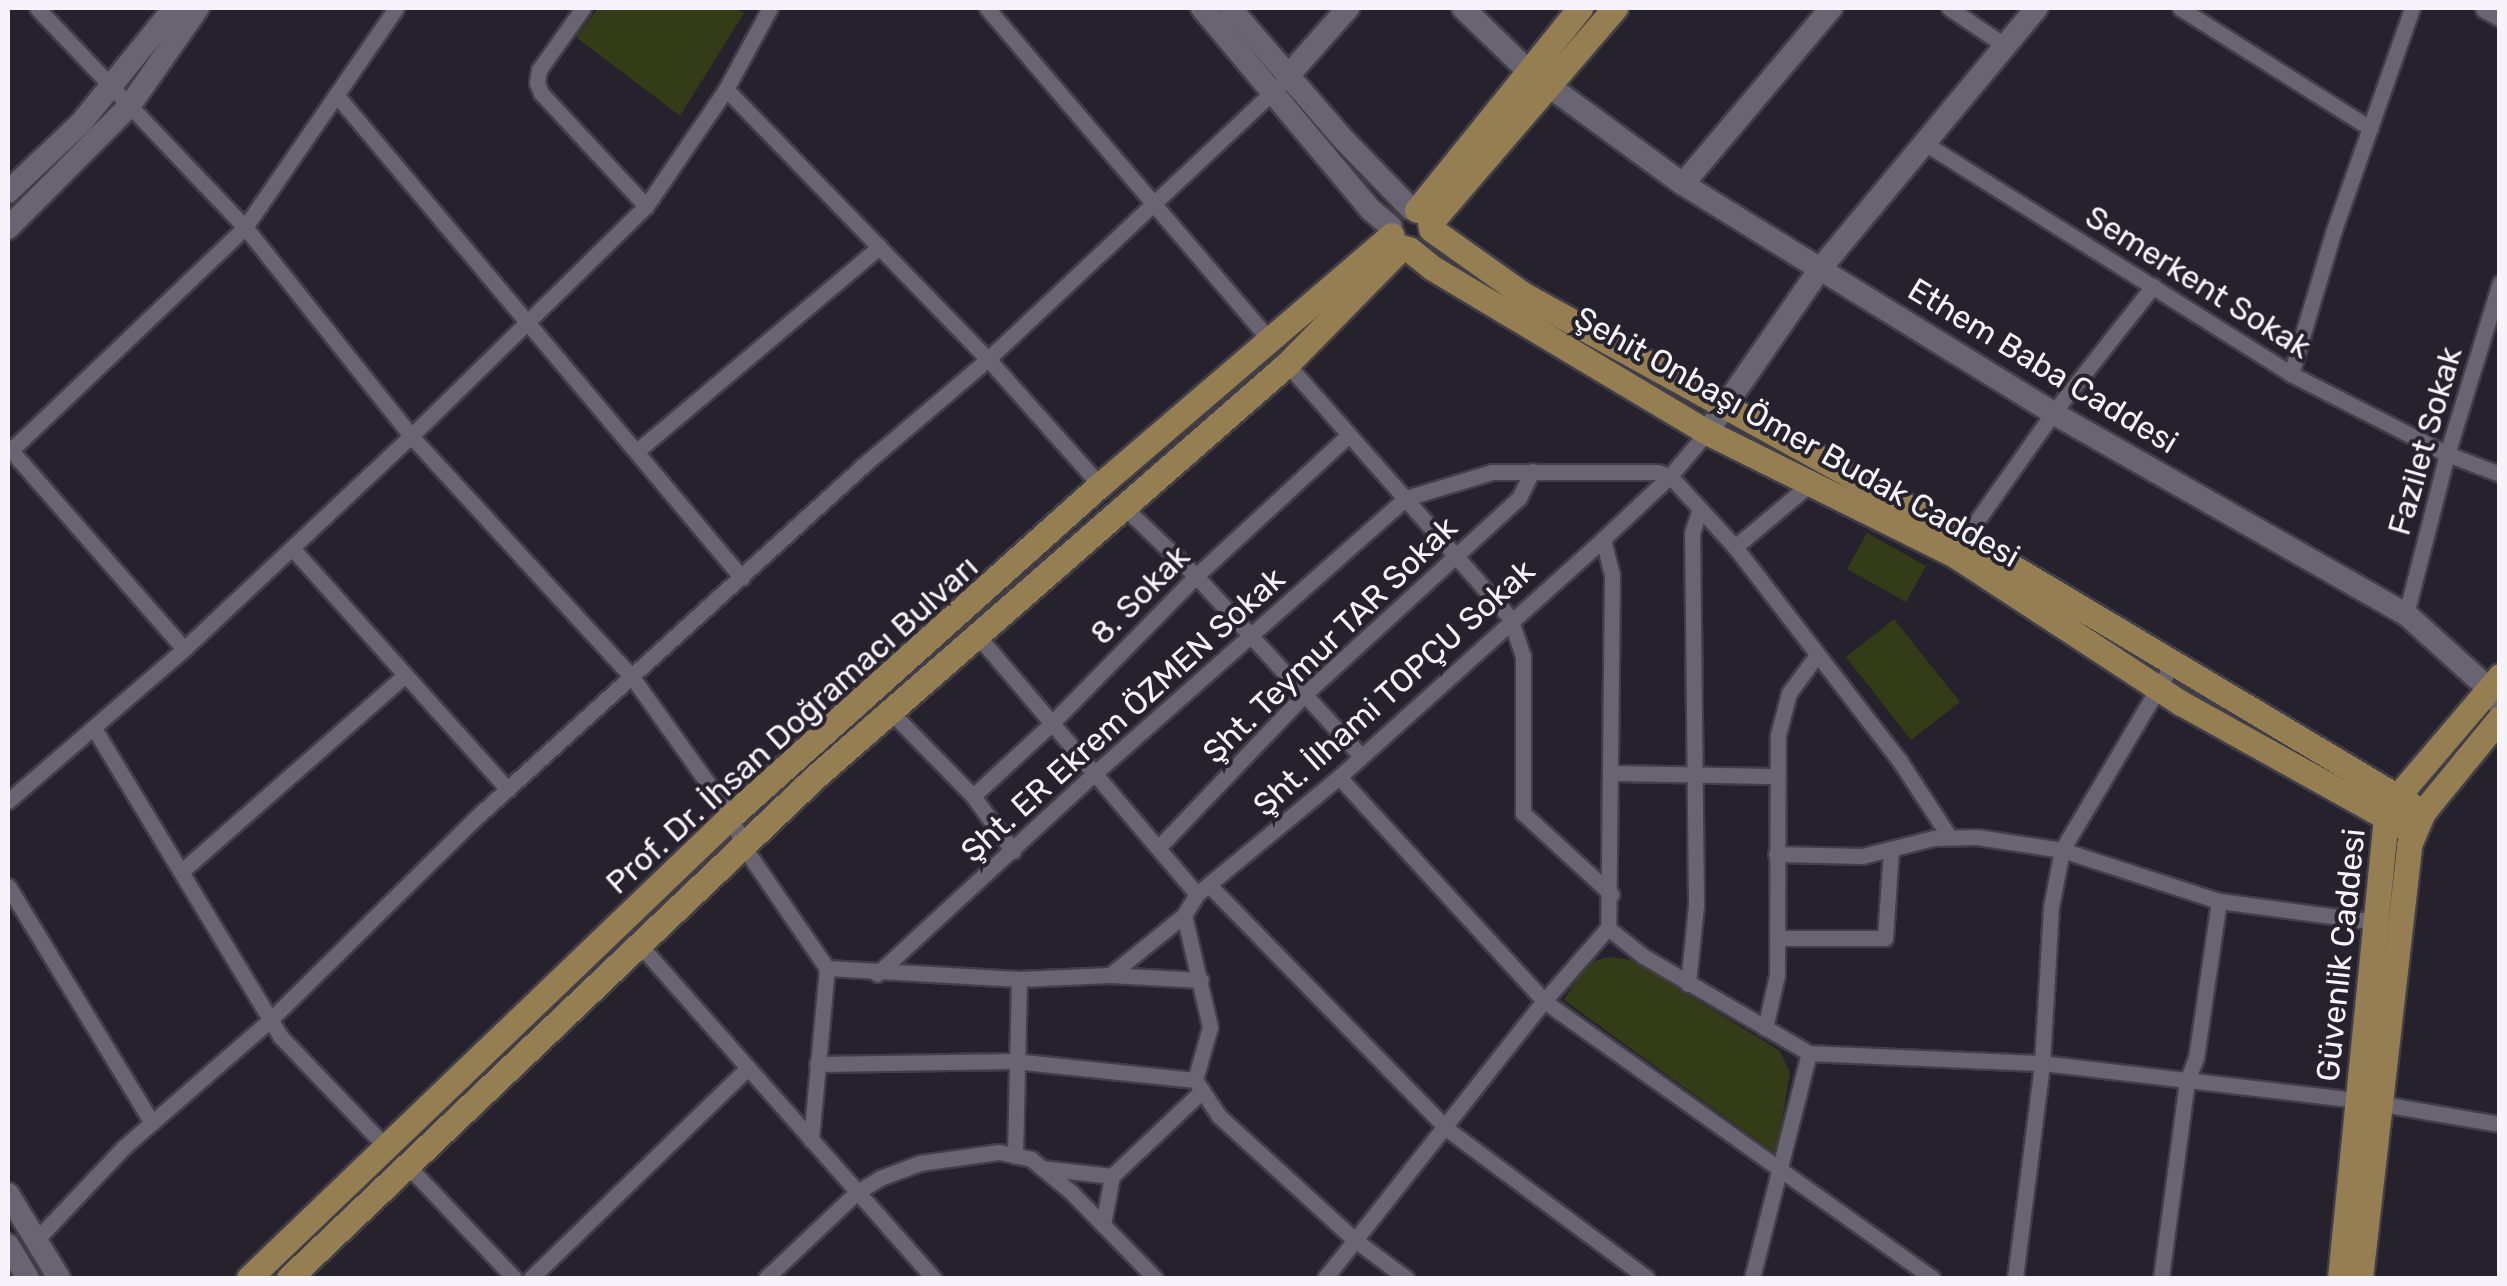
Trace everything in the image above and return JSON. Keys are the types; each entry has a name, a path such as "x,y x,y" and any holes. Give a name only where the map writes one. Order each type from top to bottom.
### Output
{"main road":[{"path":"1422,218 1396,216 1399,240 1424,244 1422,218 1527,70 1580,8"},
{"path":"1422,218 1616,8"},
{"name":"Şehit Onbaşı Ömer Budak Caddesi","path":"1422,218 1524,295 1727,405 1959,546 2174,661 2392,808"},
{"name":"Şehit Onbaşı Ömer Budak Caddesi","path":"1399,240 1431,266 1707,432 1811,483 1959,546 2158,689 2418,822"},
{"name":"Prof. Dr. İhsan Doğramacı Bulvarı","path":"249,1278 731,816 1268,338 1399,240"},
{"name":"Prof. Dr. İhsan Doğramacı Bulvarı","path":"289,1278 889,710 1287,364 1399,240"},
{"name":"Güvenlik Caddesi","path":"2360,1278 2376,922 2392,808 2496,689"},
{"path":"2418,822 2500,718"},
{"name":"Güvenlik Caddesi","path":"2340,1278 2418,822"}],"street":[{"path":"37,8 245,226 411,436 530,571 632,676 731,816 743,846 828,968 811,1140"},
{"path":"8,192 112,87 174,8"},
{"path":"8,228 130,105 198,8"},
{"path":"184,649 8,450 245,226 396,8"},
{"path":"583,8 539,70 536,82 540,94 646,206"},
{"path":"8,801 95,730 184,649 411,436 646,206 726,89 770,8"},
{"path":"987,8 1268,338"},
{"path":"1202,8 1422,218"},
{"path":"1230,8 1371,210 1399,240"},
{"path":"36,1240 124,1147 269,1021 508,790 1154,206 1280,84 1348,8"},
{"path":"1463,8 1527,70"},
{"path":"1683,184 1831,8"},
{"path":"1949,8 2004,45"},
{"path":"1707,432 1820,269 2037,8"},
{"path":"2180,8 2370,128"},
{"path":"2291,374 2334,230 2412,8"},
{"path":"2487,8 2500,15"},
{"name":"Ethem Baba Caddesi","path":"1548,86 1683,184 2053,413 2406,614 2496,689"},
{"path":"726,89 988,359 1100,486 1196,576 1361,756"},
{"path":"338,97 742,578"},
{"name":"Semerkent Sokak","path":"1926,144 2291,374 2447,454 2500,474"},
{"path":"636,451 880,247"},
{"name":"Fazilet Sokak","path":"2406,614 2447,454 2500,284"},
{"path":"1959,546 2053,413 2153,286"},
{"path":"1287,364 1510,618 1523,656 1523,812 1611,894"},
{"name":"Şht. İlhami TOPÇU Sokak","path":"1110,975 1184,915 1204,890 1339,777 1510,618 1602,539 1670,476 1707,432"},
{"name":"8. Sokak","path":"973,796 1052,723 1196,576 1349,435"},
{"path":"1406,498 1472,476 1532,471 1657,472 1670,476 1734,546 1898,760 1949,836"},
{"name":"Şht. Teymur TAR Sokak","path":"1160,846 1304,694 1519,498 1532,471"},
{"path":"1734,546 1811,483"},
{"name":"Şht. ER Ekrem ÖZMEN Sokak","path":"877,974 1094,774 1406,498"},
{"path":"1688,984 1695,944 1692,533 1700,508"},
{"path":"1325,1278 1447,1129 1544,1001 1608,928 1612,574 1602,539"},
{"path":"292,548 508,790"},
{"path":"978,636 1160,846 1447,1129 1647,1278"},
{"path":"1765,1028 1776,991 1776,776 1782,712 1800,674 1817,655"},
{"path":"2015,1278 2042,1063 2051,907 2062,850 2174,661"},
{"path":"183,870 405,675"},
{"path":"889,710 973,796 1013,851"},
{"path":"95,730 183,870 269,1021 385,1146"},
{"path":"1612,773 1776,776"},
{"path":"1339,777 1544,1001 1932,1278"},
{"path":"1776,854 1862,856 1949,836 2062,850 2220,901 2376,922"},
{"path":"1777,938 1884,938 1890,851"},
{"path":"8,886 152,1124"},
{"path":"2162,1278 2186,1081 2196,1058 2220,901"},
{"path":"1103,1225 1105,1193 1112,1176 1198,1086 1210,1027 1184,915"},
{"path":"1608,928 1688,984 1808,1053 2042,1063 2370,1103 2500,1124"},
{"path":"639,944 933,1278"},
{"path":"828,968 877,974 1019,979 1110,975 1201,980"},
{"path":"1015,1156 1014,1061 1019,979"},
{"path":"1752,1278 1808,1053"},
{"path":"817,1064 1014,1061 1198,1086 1219,1116 1356,1240 1406,1278"},
{"path":"531,1278 748,1068"},
{"path":"766,1278 857,1192 880,1178 920,1164 998,1152 1030,1159 1155,1278"},
{"path":"406,1164 514,1278"},
{"path":"1041,1168 1112,1176"},
{"path":"8,1194 59,1278"}],"green space":[{"path":"598,8 736,8 744,13 680,116 576,37"},
{"path":"1867,533 1926,566 1906,602 1847,569"},
{"path":"1894,619 1960,702 1911,740 1846,657"},
{"path":"1609,957 1632,960 1780,1051 1790,1073 1776,1154 1564,1000 1587,963"}]}
